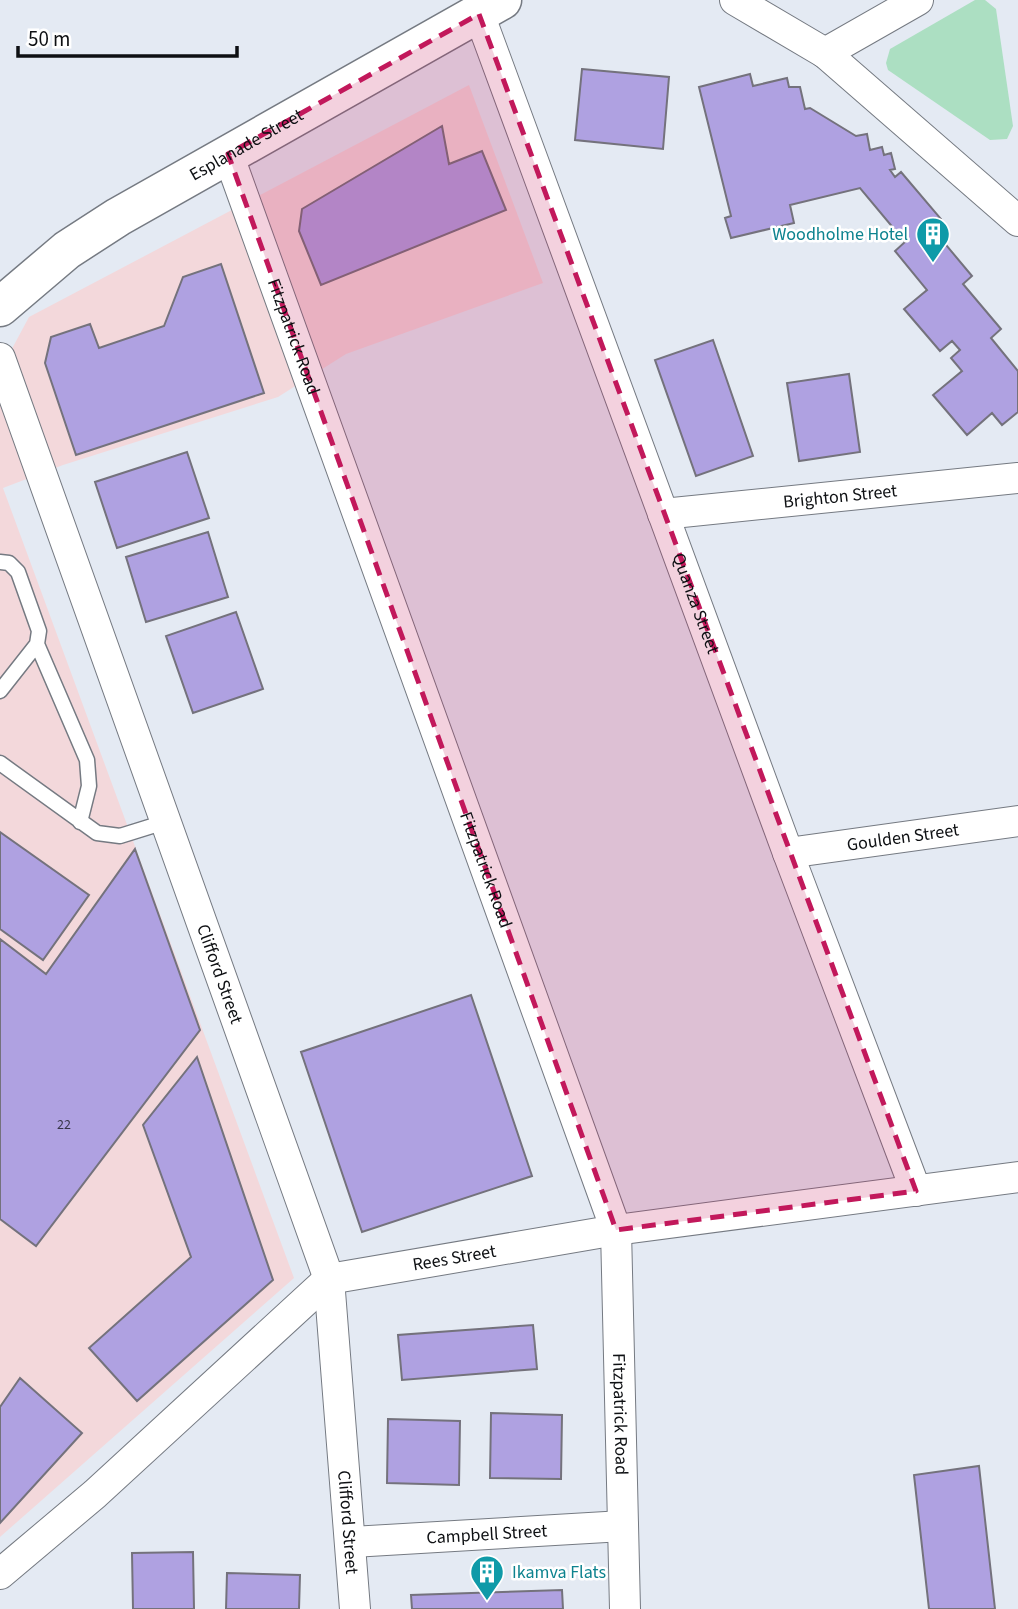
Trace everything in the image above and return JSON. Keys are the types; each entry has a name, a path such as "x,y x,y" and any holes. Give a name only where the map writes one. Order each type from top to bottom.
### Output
{"street":[{"path":"735,0 825,53 1018,221"},
{"path":"825,53 918,0"},
{"name":"Esplanade Street","path":"0,307 67,250 228,153 488,5"},
{"name":"Quanza Street","path":"488,5 663,514 916,1191"},
{"name":"Fitzpatrick Road","path":"228,153 616,1230 625,1609"},
{"name":"Clifford Street","path":"0,358 329,1279 352,1542 355,1609"},
{"name":"Brighton Street","path":"663,514 1018,478"},
{"name":"Goulden Street","path":"788,853 1018,821"},
{"name":"Rees Street","path":"329,1279 616,1230 1018,1177"},
{"path":"0,1574 115,1476 329,1279"},
{"name":"Campbell Street","path":"352,1542 623,1526"}],"lane":[{"path":"0,562 9,563 18,572 40,631 37,644 0,691"},
{"path":"37,644 86,760 89,786 80,822"},
{"path":"0,763 80,822 107,836 120,836 165,822"}],"highlighted area":[{"path":"479,14 916,1191 616,1230 228,154"}],"shaded area":[{"path":"469,85 543,283 346,354 278,397 63,465 3,488 294,1278 0,1537 0,371 29,317"}],"green space":[{"path":"975,0 985,0 996,9 1013,126 1007,139 990,140 888,70 886,63 890,49"}],"building":[{"path":"582,69 669,77 663,149 575,140"},
{"name":"Woodholme Hotel","path":"750,74 753,86 787,78 789,87 800,87 805,109 810,108 856,136 867,134 870,150 882,147 884,155 891,153 895,169 890,170 895,177 901,172 941,219 931,227 972,276 963,284 1001,329 991,338 1018,371 1018,412 1002,425 992,413 967,435 933,395 962,371 951,358 960,350 952,341 940,351 904,309 927,290 895,251 905,242 860,188 790,205 794,223 731,238 725,218 731,216 699,87"},
{"path":"442,126 449,164 482,151 506,210 321,285 299,231 302,209"},
{"path":"221,264 264,393 76,455 45,363 51,337 90,324 99,348 164,326 183,277"},
{"path":"713,340 753,456 696,476 655,360"},
{"path":"849,374 860,452 799,461 787,383"},
{"path":"187,452 209,518 117,548 95,482"},
{"path":"208,532 228,597 146,622 126,557"},
{"path":"236,612 263,689 193,713 166,636"},
{"path":"0,832 89,895 43,960 0,929"},
{"path":"135,849 200,1030 36,1246 0,1219 0,939 46,974"},
{"path":"471,995 532,1176 362,1232 301,1052"},
{"path":"197,1057 273,1280 137,1401 89,1348 191,1257 143,1125"},
{"path":"533,1325 537,1369 402,1380 398,1335"},
{"path":"20,1378 82,1433 0,1523 0,1407"},
{"path":"491,1413 562,1415 561,1479 490,1478"},
{"path":"388,1419 460,1421 459,1485 387,1483"},
{"path":"979,1466 995,1609 929,1609 914,1475"},
{"path":"193,1552 194,1609 133,1609 132,1553"},
{"path":"227,1573 300,1575 299,1609 226,1609"},
{"name":"Ikamva Flats","path":"562,1590 563,1609 412,1609 411,1595"}],"place":[{"name":"Woodholme Hotel","path":"933,264"},
{"name":"Ikamva Flats","path":"487,1602"}]}
